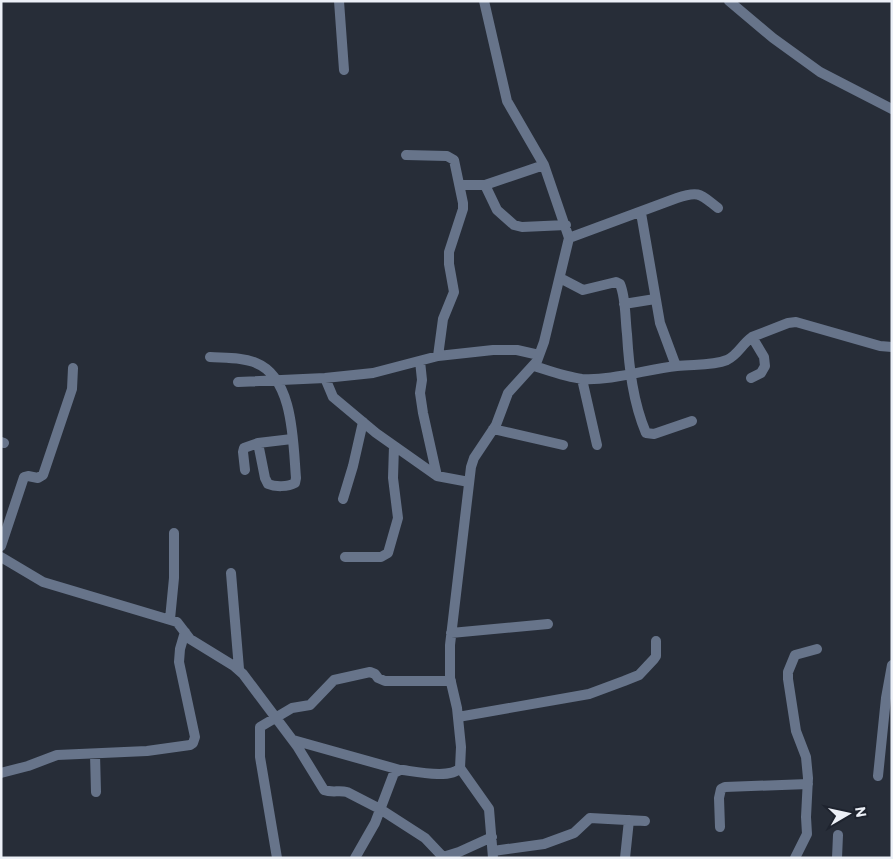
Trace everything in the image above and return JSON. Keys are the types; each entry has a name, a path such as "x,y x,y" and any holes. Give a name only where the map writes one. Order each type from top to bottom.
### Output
{"street":[{"path":"339,1 344,70"},
{"path":"293,740 400,770 446,774 455,773 460,768 462,754 458,717 451,681 451,633 472,462 493,429 508,393 534,366 539,355 544,342 569,238 544,165 507,101 484,1"},
{"path":"729,1 773,38 820,72 892,109"},
{"path":"406,155 447,156 451,158 454,160 460,185 463,209 449,257 454,292 443,319 438,356"},
{"path":"460,185 485,185 544,165"},
{"path":"485,185 497,210 514,225 566,225"},
{"path":"569,238 641,213 677,198 693,194 700,195 718,208"},
{"path":"641,213 662,330 676,366"},
{"path":"560,278 583,290 616,282 622,288 630,374 636,404 646,433 654,434 692,421"},
{"path":"624,304 655,299"},
{"path":"534,366 582,379 723,361 734,356 748,340 788,323 796,322 880,346 892,347"},
{"path":"752,338 764,357 765,366 761,373 752,378"},
{"path":"238,382 325,378 373,373 438,356 493,350 517,350 539,355"},
{"path":"210,357 258,363 278,380 288,409 295,483 272,486 268,484 258,443"},
{"path":"420,361 422,380 420,393 423,414 437,476"},
{"path":"1,546 24,477 38,478 43,475 72,390 73,368"},
{"path":"325,378 333,397 394,446 437,476 469,482"},
{"path":"582,379 597,445"},
{"path":"342,499 353,466 363,422"},
{"path":"493,429 563,445"},
{"path":"244,470 244,448 258,443 292,439"},
{"path":"345,557 381,557 388,553 398,518 393,478 394,446"},
{"path":"170,619 174,578 174,533"},
{"path":"1,558 43,582 177,622 196,643 239,670 293,740 324,790 347,792 380,810 425,838 443,857 492,837"},
{"path":"231,573 239,670"},
{"path":"451,633 548,624"},
{"path":"1,772 28,766 57,755 154,750 194,743 196,737 179,662 180,649 185,632"},
{"path":"458,717 589,694 616,684 639,675 646,668 656,656 656,641"},
{"path":"795,858 807,834 808,784 806,757 796,731 788,672 795,655 817,649"},
{"path":"878,776 886,698 892,666"},
{"path":"277,858 260,757 259,731 263,724 277,718 292,708 310,705 331,682 337,679 373,672 380,680 385,681 451,681"},
{"path":"95,754 96,792"},
{"path":"460,768 489,809 493,854 544,844 574,833 590,818 645,820"},
{"path":"355,858 375,823 394,773 400,770"},
{"path":"720,827 719,798 721,789 725,787 808,784"},
{"path":"625,858 629,820"},
{"path":"837,858 838,835"}]}
